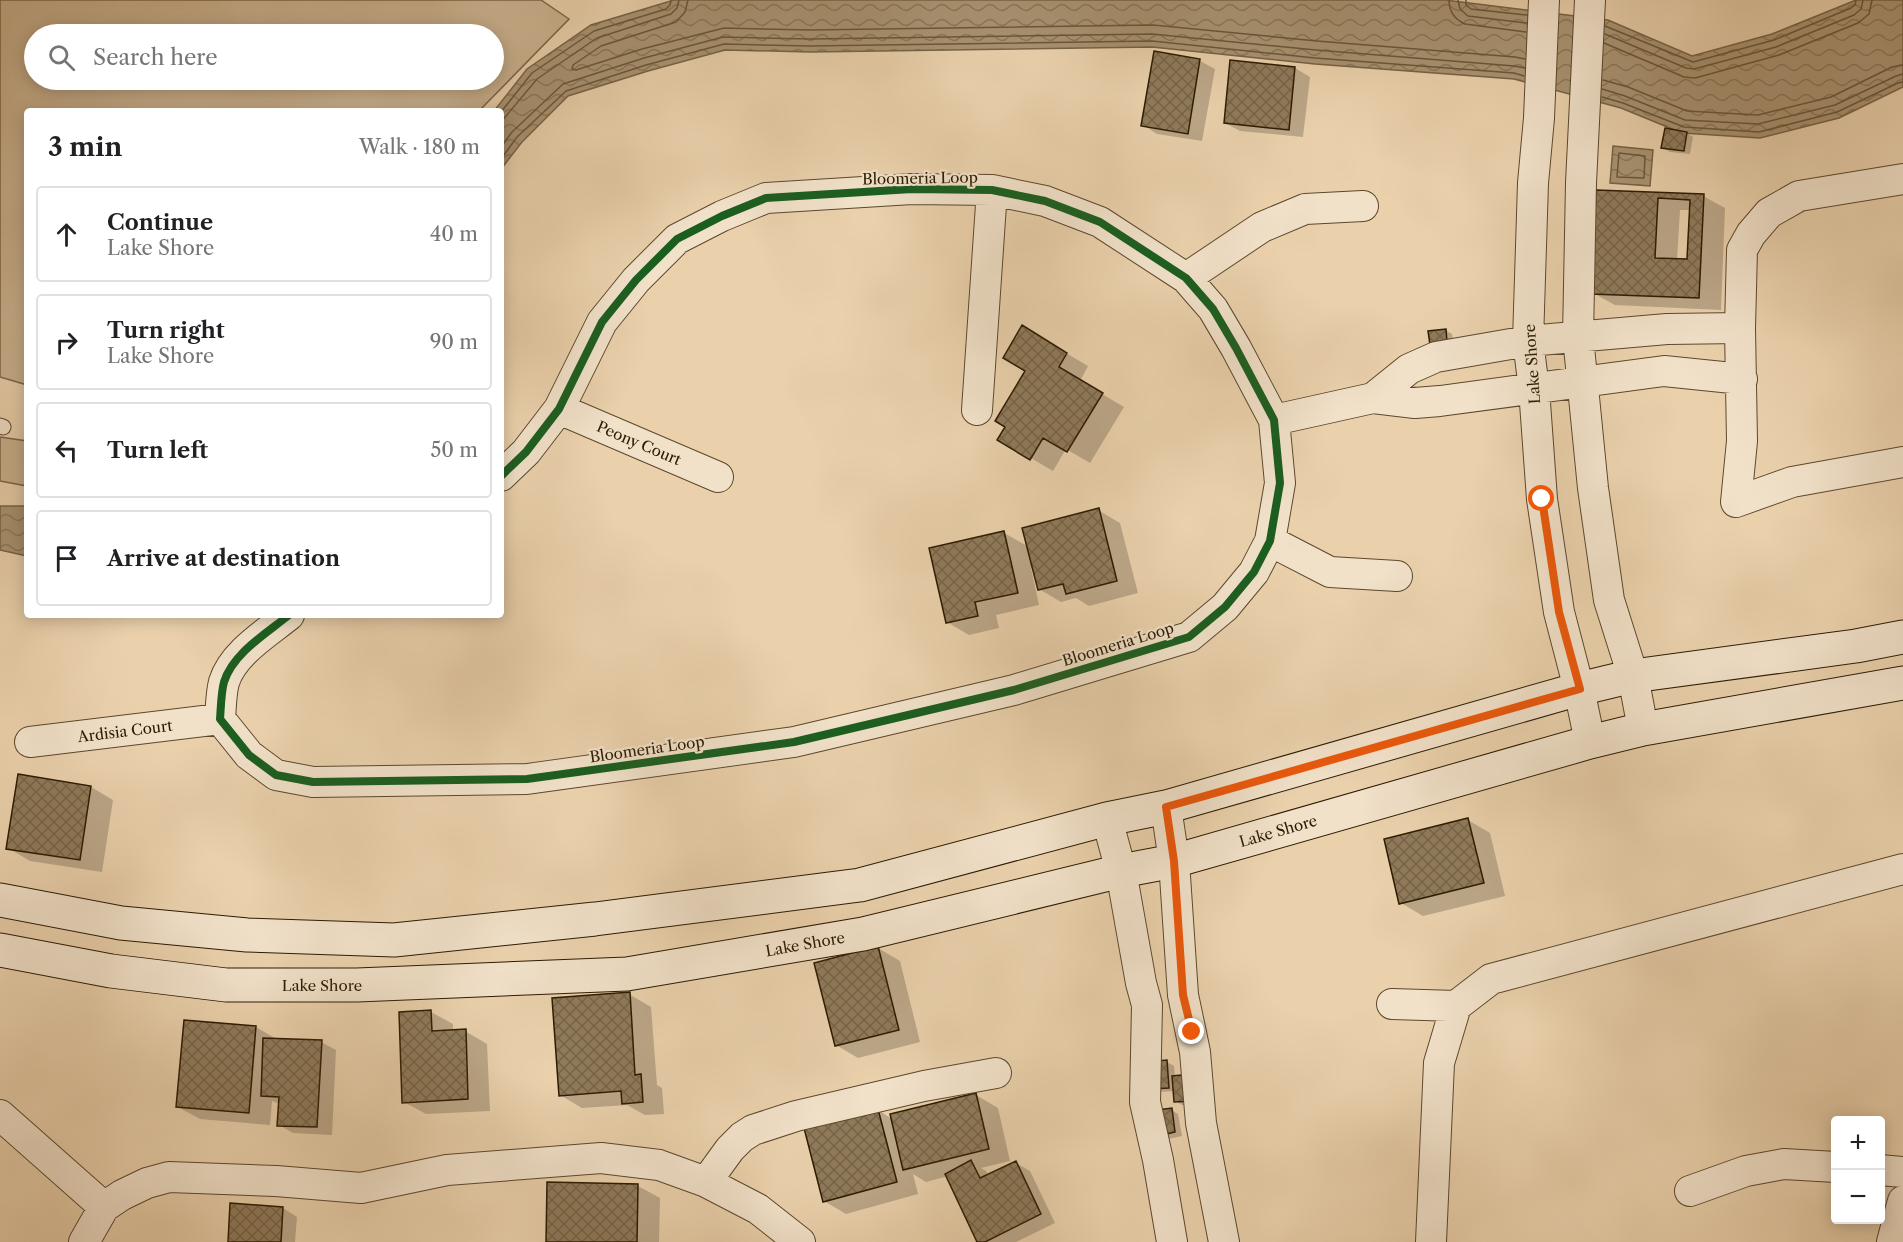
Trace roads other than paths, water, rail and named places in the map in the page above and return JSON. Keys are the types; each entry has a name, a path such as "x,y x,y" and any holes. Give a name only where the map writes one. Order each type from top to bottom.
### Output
{"street":[{"name":"Lake Shore","path":"1544,0 1539,118 1533,183 1528,341 1542,499 1559,612 1580,689 1590,742"},
{"path":"1590,0 1581,183 1578,337 1593,488 1609,600 1633,676 1643,729"},
{"path":"1903,179 1799,196 1769,213 1751,234 1743,250 1740,328 1742,441 1736,502 1792,482 1903,462"},
{"name":"Bloomeria Loop","path":"220,719 249,754 276,776 312,782 527,779 794,742 1014,690 1189,637 1225,607 1254,572 1270,541 1280,483 1274,420 1213,309 1186,278 1100,222 1045,201 992,190 912,189 766,198 722,216 677,239 636,280 602,322 559,409 526,452 504,473"},
{"path":"977,410 992,190"},
{"path":"1186,278 1262,227 1305,209 1363,206"},
{"path":"1373,398 1409,369 1436,357 1528,341 1666,329 1740,328"},
{"path":"1274,420 1373,398 1415,403 1664,371 1742,379"},
{"name":"Peony Court","path":"559,409 718,477"},
{"path":"1270,541 1330,572 1397,576"},
{"path":"220,719 224,681 234,663 249,647 285,618"},
{"path":"0,900 121,923 247,935 394,940 595,919 860,885 1107,819 1166,807 1633,676 1856,646 1903,637"},
{"name":"Lake Shore","path":"0,950 111,971 226,985 357,985 627,974 863,934 1121,871 1174,861 1590,742 1643,729 1903,683"},
{"name":"Ardisia Court","path":"30,742 220,719"},
{"path":"1166,807 1174,861 1183,995 1195,1052 1201,1123 1224,1242"},
{"path":"1107,819 1121,871 1147,1005 1145,1101 1172,1242"},
{"path":"1431,1242 1439,1063 1456,1006 1491,979 1903,868"},
{"path":"1147,1005 1185,1001"},
{"path":"1392,1004 1456,1006"},
{"path":"706,1182 730,1149 753,1130 796,1116 924,1086 996,1073"},
{"path":"0,1115 104,1207"},
{"path":"84,1242 104,1207 147,1183 170,1178 276,1181 361,1188 447,1170 601,1158 659,1165 706,1182 758,1209 800,1242"},
{"path":"1690,1191 1746,1171 1784,1164 1831,1167"},
{"path":"1885,1170 1903,1172"},
{"path":"1892,1242 1903,1201"}],"water":[{"path":"674,0 1445,0 1608,20 1692,56 1772,34 1856,0 1903,0 1903,87 1839,118 1760,138 1682,133 1621,108 1514,79 1315,64 1152,47 810,52 725,50 568,96 522,142 504,165 504,108 496,108 527,69 591,25"},
{"path":"1613,146 1653,150 1650,186 1610,183"},
{"path":"0,506 24,506 24,555 0,550"}]}
